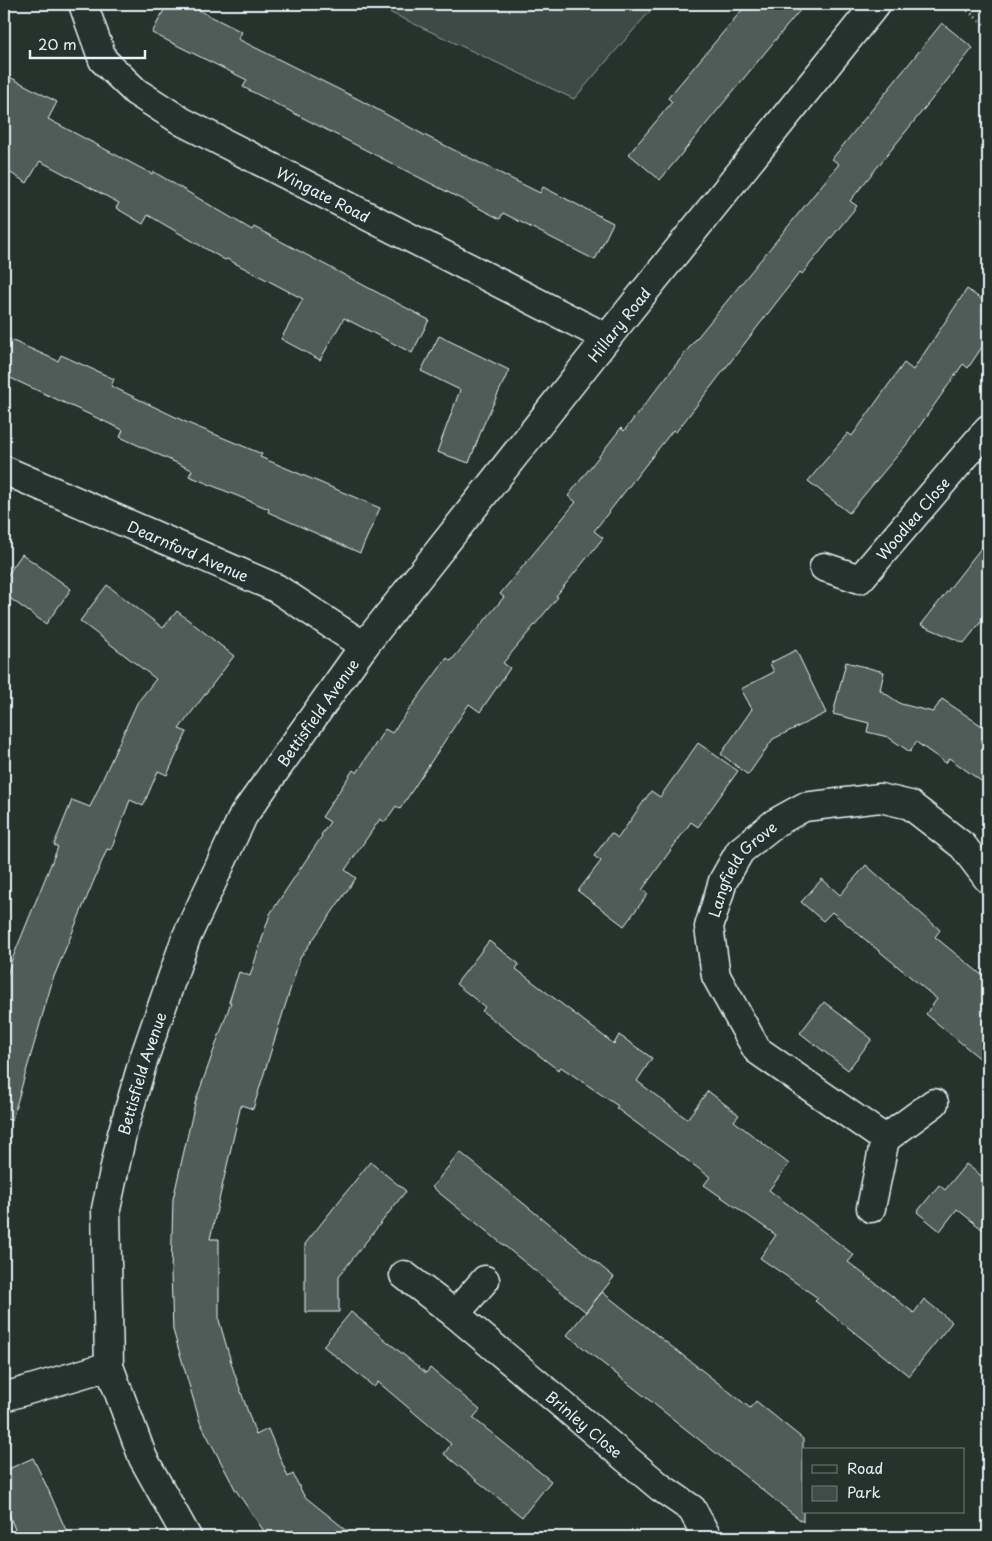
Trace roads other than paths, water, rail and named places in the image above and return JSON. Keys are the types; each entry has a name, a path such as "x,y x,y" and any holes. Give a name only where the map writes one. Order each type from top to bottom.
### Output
{"street":[{"name":"Wingate Road","path":"82,4 103,60 136,92 182,122 608,338"},
{"name":"Hillary Road","path":"364,646 876,4"},
{"name":"Woodlea Close","path":"824,567 860,579 988,429"},
{"name":"Dearnford Avenue","path":"4,470 276,588 364,646"},
{"name":"Bettisfield Avenue","path":"187,1537 143,1458 109,1366 106,1210 122,1134 143,1061 186,938 244,816 364,646"},
{"name":"Langfield Grove","path":"885,1139 757,1050 716,976 709,927 723,881 740,851 775,823 804,807 880,798 910,805 963,846 988,879"},
{"path":"871,1208 885,1139 934,1104"},
{"name":"Brinley Close","path":"404,1275 456,1314 660,1487 692,1509 707,1537"},
{"path":"456,1314 485,1280"},
{"path":"4,1397 109,1366"}]}
